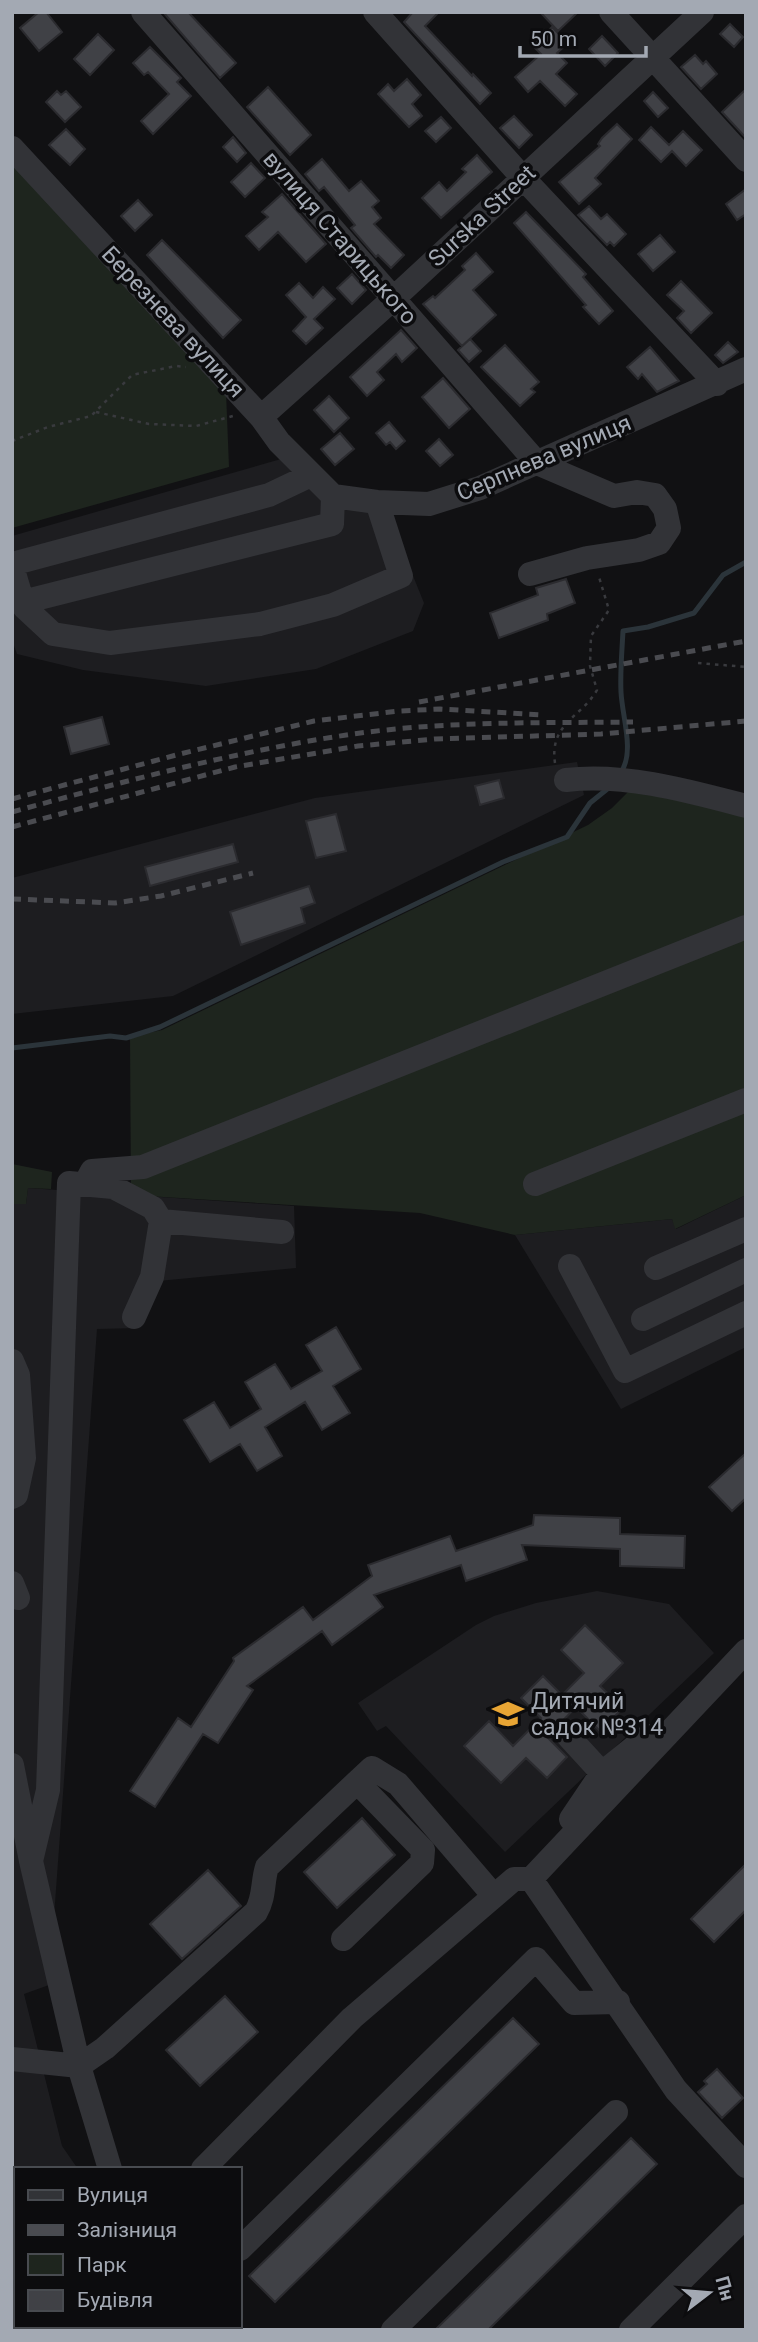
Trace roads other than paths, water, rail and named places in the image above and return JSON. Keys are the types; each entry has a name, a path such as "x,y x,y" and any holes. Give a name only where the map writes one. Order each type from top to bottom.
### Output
{"street":[{"name":"вулиця Старицького","path":"144,12 537,463"},
{"path":"375,12 523,178 717,384"},
{"path":"611,12 746,160"},
{"name":"Surska Street","path":"258,414 393,299 702,12"},
{"name":"Березнева вулиця","path":"12,148 258,414 279,442 333,496"},
{"name":"Серпнева вулиця","path":"333,496 377,502 429,504 480,488 746,369"},
{"path":"530,574 598,556 639,550 659,543 669,528 665,509 655,495 637,492 614,496 537,463"},
{"path":"312,475 269,495 12,565 24,607 53,634 110,643 260,624 332,606 401,576 377,502"},
{"path":"23,602 331,524 333,496"},
{"path":"566,780 593,777 639,783 705,795 746,806"},
{"path":"85,1184 92,1171 143,1167 746,927"},
{"path":"535,1184 746,1100"},
{"path":"31,1861 48,1790 69,1183 113,1187 153,1208 161,1222 152,1277 134,1317"},
{"path":"161,1222 282,1232"},
{"path":"656,1268 746,1228"},
{"path":"570,1266 625,1371 746,1313"},
{"path":"643,1319 746,1270"},
{"path":"12,1360 19,1375 24,1458 13,1492"},
{"path":"552,1856 560,1834 602,1773 739,1658"},
{"path":"205,2167 352,2018 514,1879 531,1879 739,1658"},
{"path":"568,1736 602,1773"},
{"path":"12,1765 31,1861 79,2066 109,2167"},
{"path":"12,2059 79,2066 105,2048 256,1912 262,1901 267,1867 372,1768 398,1784 494,1896"},
{"path":"343,1939 422,1863 423,1850 357,1782"},
{"path":"531,1879 676,2090 746,2166"},
{"path":"242,2247 536,1959 575,2003 618,2002"},
{"path":"393,2330 615,2112"},
{"path":"631,2330 746,2216"}],"waterway":[{"path":"621,772 627,754 621,692 623,631 648,627 694,613 723,575 746,562"},
{"path":"12,1048 110,1036 126,1038 160,1027 503,862 567,837 590,803 611,786"}],"railway":[{"path":"419,702 746,641"},
{"path":"12,799 314,721 440,709 544,715"},
{"path":"12,827 235,767 358,746 435,739 601,734 746,721"},
{"path":"12,812 224,758 353,734 458,725 633,722"},
{"path":"12,899 115,903 161,896 253,873"}],"place":[{"name":"Дитячий садок №314","path":"508,1714"}]}
